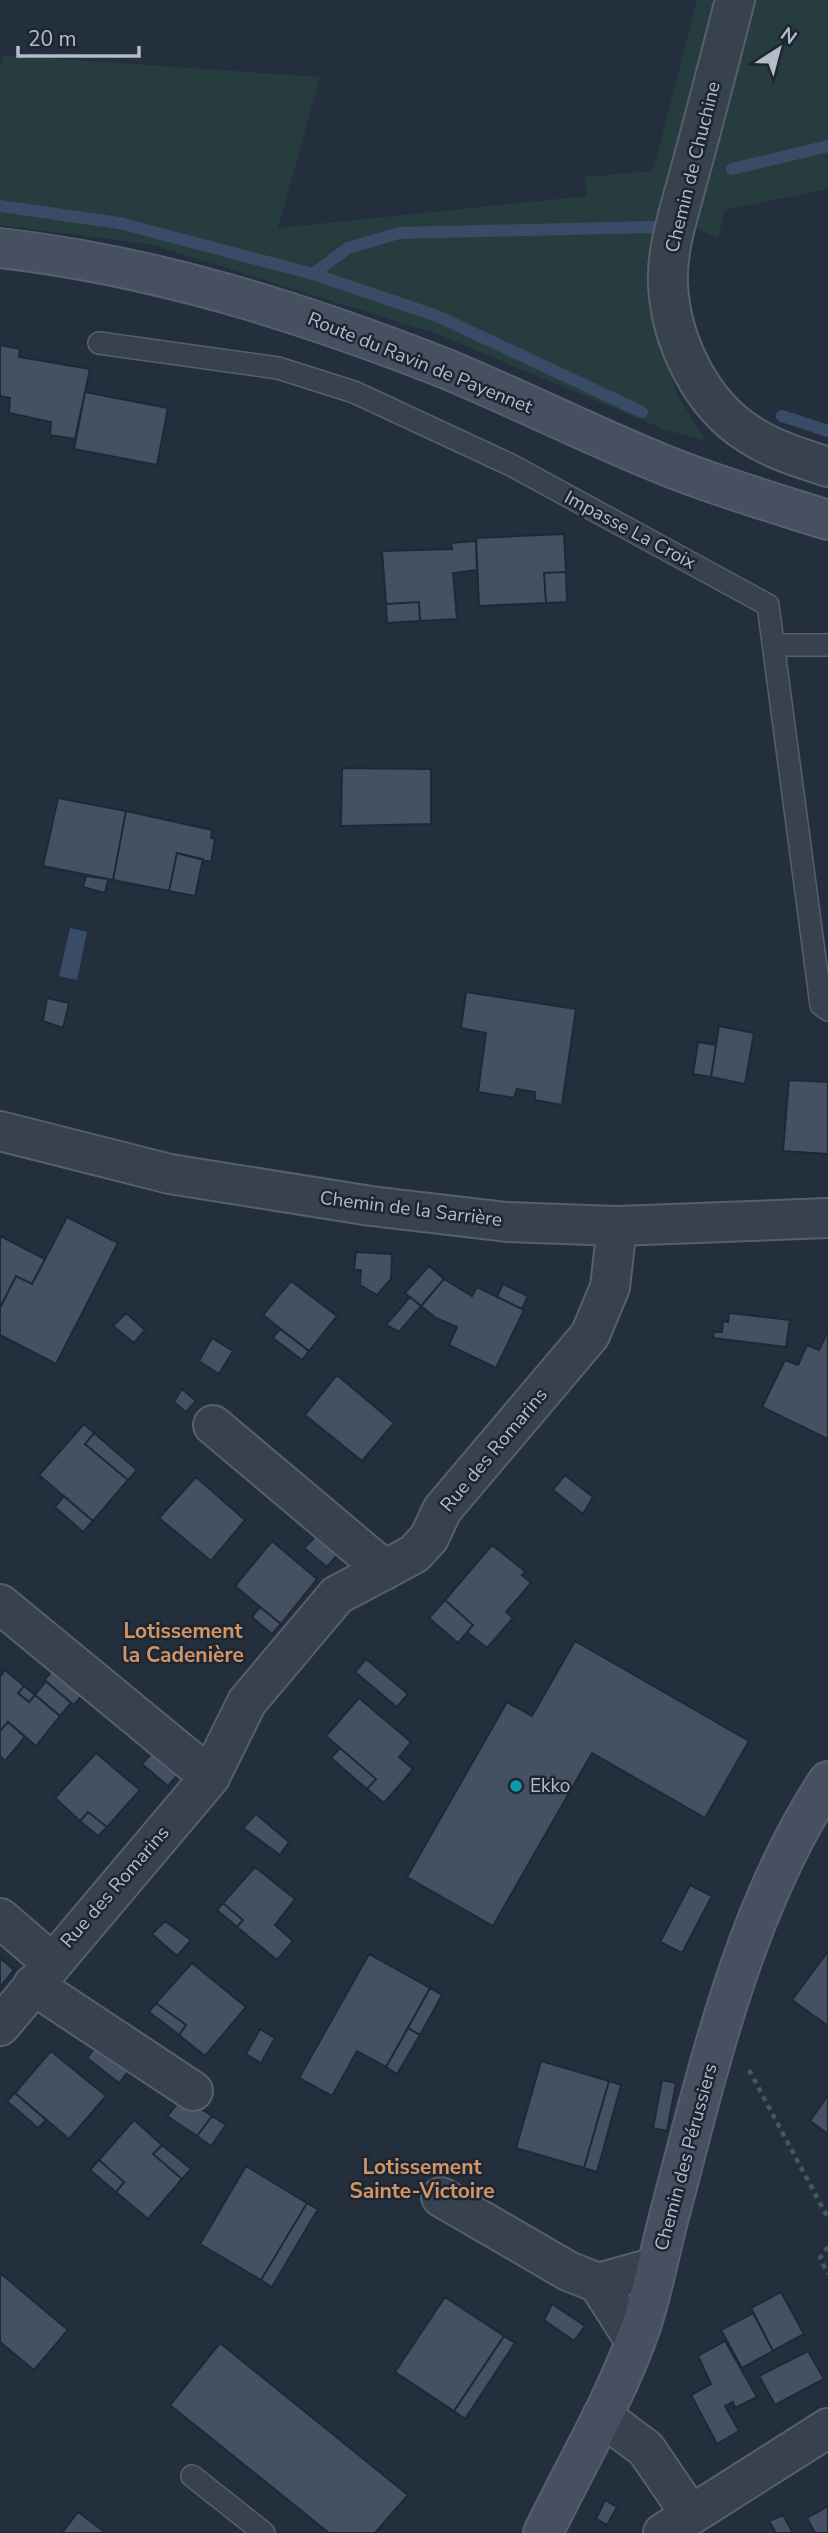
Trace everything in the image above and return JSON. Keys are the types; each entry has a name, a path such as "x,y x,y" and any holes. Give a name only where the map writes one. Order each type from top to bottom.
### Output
{"street":[{"name":"Chemin de Chuchine","path":"735,0 672,240 668,284 676,327 691,369 715,404 748,434 783,452 828,467"},
{"name":"Route du Ravin de Payennet","path":"0,248 45,253 155,276 280,308 444,369 668,467 828,520"},
{"name":"Chemin de la Sarrière","path":"0,1131 170,1174 371,1206 506,1222 617,1226 828,1218"},
{"name":"Rue des Romarins","path":"0,2026 210,1777 247,1702 337,1595 423,1546 442,1510 590,1335 610,1287 617,1226"},
{"path":"213,1425 385,1570"},
{"path":"0,1604 210,1777"},
{"name":"Chemin des Pérussiers","path":"543,2533 602,2416 635,2341 731,1997 770,1888 809,1810 828,1780"},
{"path":"0,1918 42,1973 193,2091"},
{"path":"441,2197 568,2271 598,2283 635,2341"},
{"path":"598,2283 656,2267"},
{"path":"602,2416 646,2449 677,2524 828,2428"}],"lane":[{"name":"Impasse La Croix","path":"99,342 278,368 354,392 511,465 768,605 821,1005 828,1010"},
{"path":"774,645 828,645"},
{"path":"192,2476 264,2533"}],"path":[{"path":"741,2064 748,2067 828,2218"},
{"path":"828,2247 820,2258 828,2274"}],"green space":[{"path":"697,0 720,0 651,258 659,343 678,396 706,441 666,430 437,334 153,245 0,225 0,68 3,55 320,77 278,228 587,196 585,177 653,171"},
{"path":"752,0 828,0 828,189 725,210 718,238 695,228"}],"water":[{"path":"70,928 87,932 77,980 59,976"}],"building":[{"path":"0,345 20,349 19,357 90,369 75,439 50,435 51,422 9,413 10,398 0,396"},
{"path":"85,392 168,408 157,465 74,449"},
{"path":"564,534 566,572 544,573 546,603 479,606 476,538"},
{"path":"476,541 477,570 453,573 457,619 420,621 419,602 386,604 382,551 452,549 451,543"},
{"path":"566,572 567,602 546,603 544,573"},
{"path":"419,602 420,621 387,623 386,604"},
{"path":"342,768 431,769 431,824 341,826"},
{"path":"58,798 126,811 113,880 43,866"},
{"path":"126,811 212,830 211,838 215,839 211,862 177,853 169,891 113,880"},
{"path":"177,853 203,859 195,896 169,891"},
{"path":"86,876 108,879 105,893 83,887"},
{"path":"466,992 576,1009 562,1105 535,1100 535,1092 517,1089 514,1098 478,1092 486,1033 461,1028"},
{"path":"47,998 69,1003 63,1028 43,1021"},
{"path":"719,1026 754,1033 745,1084 711,1077"},
{"path":"698,1042 716,1045 711,1077 693,1074"},
{"path":"789,1080 828,1082 828,1154 783,1151"},
{"path":"67,1217 118,1243 56,1364 0,1335 0,1308 16,1276 32,1284"},
{"path":"0,1236 45,1259 32,1284 16,1276 0,1308"},
{"path":"356,1252 392,1254 391,1279 377,1295 360,1285 361,1270 354,1270"},
{"path":"429,1266 444,1279 421,1306 405,1293"},
{"path":"444,1279 472,1296 477,1287 524,1310 496,1368 449,1345 457,1327 436,1318 421,1306"},
{"path":"291,1281 337,1316 309,1351 263,1315"},
{"path":"503,1284 528,1296 522,1309 497,1297"},
{"path":"410,1297 421,1306 399,1332 386,1325"},
{"path":"126,1313 145,1330 134,1343 113,1326"},
{"path":"729,1313 790,1320 786,1347 713,1338 714,1332 722,1332 723,1321 728,1322"},
{"path":"280,1329 309,1351 302,1360 273,1338"},
{"path":"828,1331 828,1439 762,1407 785,1360 798,1365 807,1345 819,1350"},
{"path":"212,1338 233,1351 219,1374 199,1361"},
{"path":"337,1375 394,1423 362,1461 305,1415"},
{"path":"182,1389 196,1401 186,1412 174,1402"},
{"path":"84,1424 94,1433 85,1444 128,1480 93,1521 39,1475"},
{"path":"94,1433 137,1470 128,1480 85,1444"},
{"path":"565,1475 593,1497 583,1514 553,1490"},
{"path":"196,1477 245,1520 211,1561 159,1518"},
{"path":"64,1496 93,1521 83,1532 55,1507"},
{"path":"318,1534 339,1553 327,1567 304,1548"},
{"path":"272,1541 317,1579 281,1624 235,1586"},
{"path":"492,1545 526,1572 522,1575 531,1583 506,1612 513,1618 487,1648 467,1632 473,1625 445,1600"},
{"path":"445,1600 473,1625 458,1643 429,1618"},
{"path":"260,1607 281,1624 272,1634 252,1617"},
{"name":"Ekko","path":"575,1641 749,1741 705,1818 592,1753 493,1926 407,1877 507,1702 532,1716"},
{"path":"366,1659 408,1694 397,1707 355,1672"},
{"path":"55,1668 84,1693 74,1705 44,1680"},
{"path":"5,1670 24,1686 18,1693 29,1702 35,1695 60,1716 36,1746 8,1722 0,1731 0,1677"},
{"path":"46,1681 71,1703 60,1716 35,1695"},
{"path":"24,1686 35,1695 29,1702 18,1693"},
{"path":"359,1698 411,1742 399,1757 413,1769 384,1803 367,1789 376,1779 326,1736"},
{"path":"8,1722 25,1737 5,1761 0,1756 0,1731"},
{"path":"340,1748 376,1779 367,1789 331,1758"},
{"path":"153,1752 179,1773 168,1786 142,1764"},
{"path":"96,1753 140,1790 107,1827 88,1812 80,1821 55,1798"},
{"path":"88,1812 107,1827 98,1836 80,1821"},
{"path":"256,1814 289,1842 280,1855 243,1828"},
{"path":"255,1867 295,1899 275,1925 293,1941 277,1960 237,1927 243,1920 223,1903"},
{"path":"690,1885 712,1896 682,1953 660,1942"},
{"path":"223,1903 243,1920 237,1927 217,1910"},
{"path":"165,1921 191,1940 177,1956 152,1934"},
{"path":"828,1951 828,2026 792,2000"},
{"path":"369,1954 430,1988 386,2067 357,2051 332,2096 299,2078"},
{"path":"0,1958 14,1970 0,1987"},
{"path":"192,1963 246,2007 205,2056 179,2035 186,2025 156,2003"},
{"path":"430,1988 442,1995 420,2035 408,2028"},
{"path":"156,2003 186,2025 179,2035 149,2012"},
{"path":"408,2028 420,2035 397,2074 386,2067"},
{"path":"260,2029 275,2038 261,2063 246,2054"},
{"path":"100,2041 135,2063 119,2083 87,2058"},
{"path":"51,2051 106,2096 69,2139 15,2093"},
{"path":"541,2061 609,2081 584,2168 516,2148"},
{"path":"662,2080 676,2083 667,2131 653,2128"},
{"path":"609,2081 621,2085 597,2172 584,2168"},
{"path":"15,2093 46,2120 38,2128 7,2101"},
{"path":"828,2095 828,2134 810,2121"},
{"path":"183,2097 212,2116 197,2136 167,2116"},
{"path":"212,2116 226,2125 211,2146 197,2136"},
{"path":"134,2120 162,2145 153,2154 182,2179 148,2219 116,2192 124,2182 99,2160"},
{"path":"162,2145 191,2169 182,2179 153,2154"},
{"path":"99,2160 124,2182 116,2192 90,2170"},
{"path":"246,2166 307,2203 261,2280 200,2244"},
{"path":"307,2203 318,2209 272,2287 261,2280"},
{"path":"0,2273 68,2330 34,2370 0,2342"},
{"path":"781,2292 804,2334 773,2351 751,2308"},
{"path":"445,2297 504,2336 454,2411 395,2372"},
{"path":"552,2304 585,2326 574,2341 544,2320"},
{"path":"753,2313 773,2351 742,2368 721,2330"},
{"path":"504,2336 515,2343 465,2419 454,2411"},
{"path":"725,2341 757,2397 735,2408 733,2402 725,2406 739,2431 717,2444 691,2395 711,2384 698,2356"},
{"path":"220,2343 408,2495 375,2533 329,2533 170,2405"},
{"path":"808,2351 824,2379 775,2405 759,2376"},
{"path":"605,2500 617,2507 607,2525 596,2519"},
{"path":"828,2506 828,2533 815,2533 807,2518"},
{"path":"78,2512 106,2533 62,2533"},
{"path":"783,2515 793,2533 776,2533 769,2521"}],"waterway":[{"path":"732,169 828,146"},
{"path":"0,206 119,223 313,274 437,316 642,412"},
{"path":"313,274 348,248 399,233 651,227"},
{"path":"782,416 828,431"}],"place":[{"name":"Ekko","path":"516,1786"}],"district":[{"name":"Lotissement la Cadenière","path":"183,1643"},
{"name":"Lotissement Sainte-Victoire","path":"422,2179"}]}
